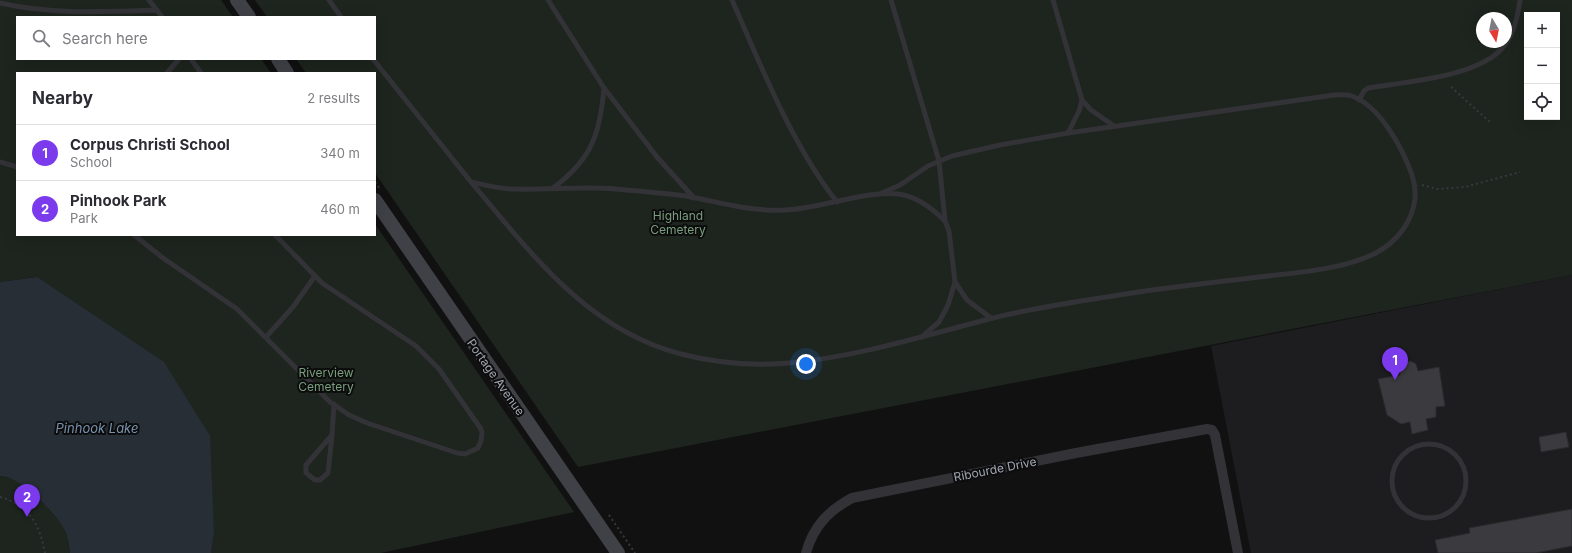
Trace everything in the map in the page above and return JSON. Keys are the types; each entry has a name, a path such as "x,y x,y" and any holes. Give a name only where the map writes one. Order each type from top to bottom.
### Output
{"main road":[{"path":"237,0 248,16"},
{"path":"279,60 286,72"},
{"name":"Portage Avenue","path":"376,201 618,553"}],"street":[{"name":"Ribourde Drive","path":"806,553 815,530 828,513 846,502 865,494 1207,429 1212,430 1215,435 1238,553"}],"lane":[{"path":"149,0 161,16"},
{"path":"329,0 341,16"},
{"path":"548,0 578,44 604,88 657,157 694,198"},
{"path":"732,0 794,133 822,182 837,202"},
{"path":"891,0 939,161 945,221 949,231 955,282 948,305 939,322 923,336"},
{"path":"1053,0 1082,100 1091,110 1114,126"},
{"path":"1359,100 1364,91 1368,88 1444,75 1462,71 1486,62 1496,55 1507,41 1515,24 1520,0"},
{"path":"0,3 20,7 80,11 157,10"},
{"path":"168,72 178,60"},
{"path":"193,60 200,72"},
{"path":"374,60 471,182 550,274 571,293 626,333 655,346 683,355 722,362 786,363 852,354 883,348 991,318 1119,295 1303,271 1360,260 1377,252 1392,242 1404,229 1415,206 1415,184 1407,161 1391,133 1368,106 1349,95 1334,95 1114,126 1000,145 952,156 939,161 882,194"},
{"path":"552,188 566,178 583,159 593,144 599,130 604,88"},
{"path":"1068,133 1079,111 1082,100"},
{"path":"0,162 16,167"},
{"path":"471,182 512,189 614,189 694,198 761,210 805,208 882,194 900,194 919,201 934,211 945,221"},
{"path":"135,236 169,262 237,309 334,404 367,423 457,453 472,452 478,448 481,441 481,429 449,381 429,358 411,342 322,283 276,236"},
{"path":"266,337 293,307 315,276"},
{"path":"955,282 967,300 991,318"},
{"path":"332,435 306,465 306,474 315,480 320,480 328,473 332,435 334,404"},
{"path":"1431,443 1445,446 1456,454 1464,466 1467,479 1465,493 1458,505 1447,513 1434,518 1420,517 1408,511 1398,502 1393,489 1392,475 1397,462 1406,452 1418,445 1431,443"}],"path":[{"path":"1451,87 1491,123"},
{"path":"1415,184 1437,189 1465,187 1520,172"},
{"path":"0,497 10,500 34,518 42,535 45,553"}],"shaded area":[{"path":"1572,275 1572,553 1251,553 1211,346"}],"green space":[{"name":"Riverview Cemetery","path":"0,0 221,0 232,16 16,16 16,60 262,60 270,72 16,72 16,236 376,236 376,225 574,512 381,553 211,553 214,534 37,277 0,282"},
{"name":"Highland Cemetery","path":"255,0 1572,0 1572,275 578,467 376,174 376,72 305,72 297,60 376,60 376,16 266,16"},
{"path":"0,476 17,482 46,506 65,531 70,553 0,553"}],"water":[{"name":"Pinhook Lake","path":"37,277 164,362 210,436 214,534 211,553 70,553 65,531 46,506 17,482 0,476 0,282"}],"building":[{"path":"1411,361 1416,364 1418,371 1439,367 1445,406 1436,407 1436,417 1426,419 1428,430 1412,434 1410,422 1401,424 1387,415 1378,379 1400,375 1398,368 1403,362"},
{"path":"1566,432 1569,447 1541,452 1539,437"},
{"path":"1572,509 1572,546 1536,553 1438,553 1435,540 1470,533 1469,528"}],"place":[{"name":"Corpus Christi School","path":"1395,380"},
{"name":"Pinhook Park","path":"27,517"}]}
